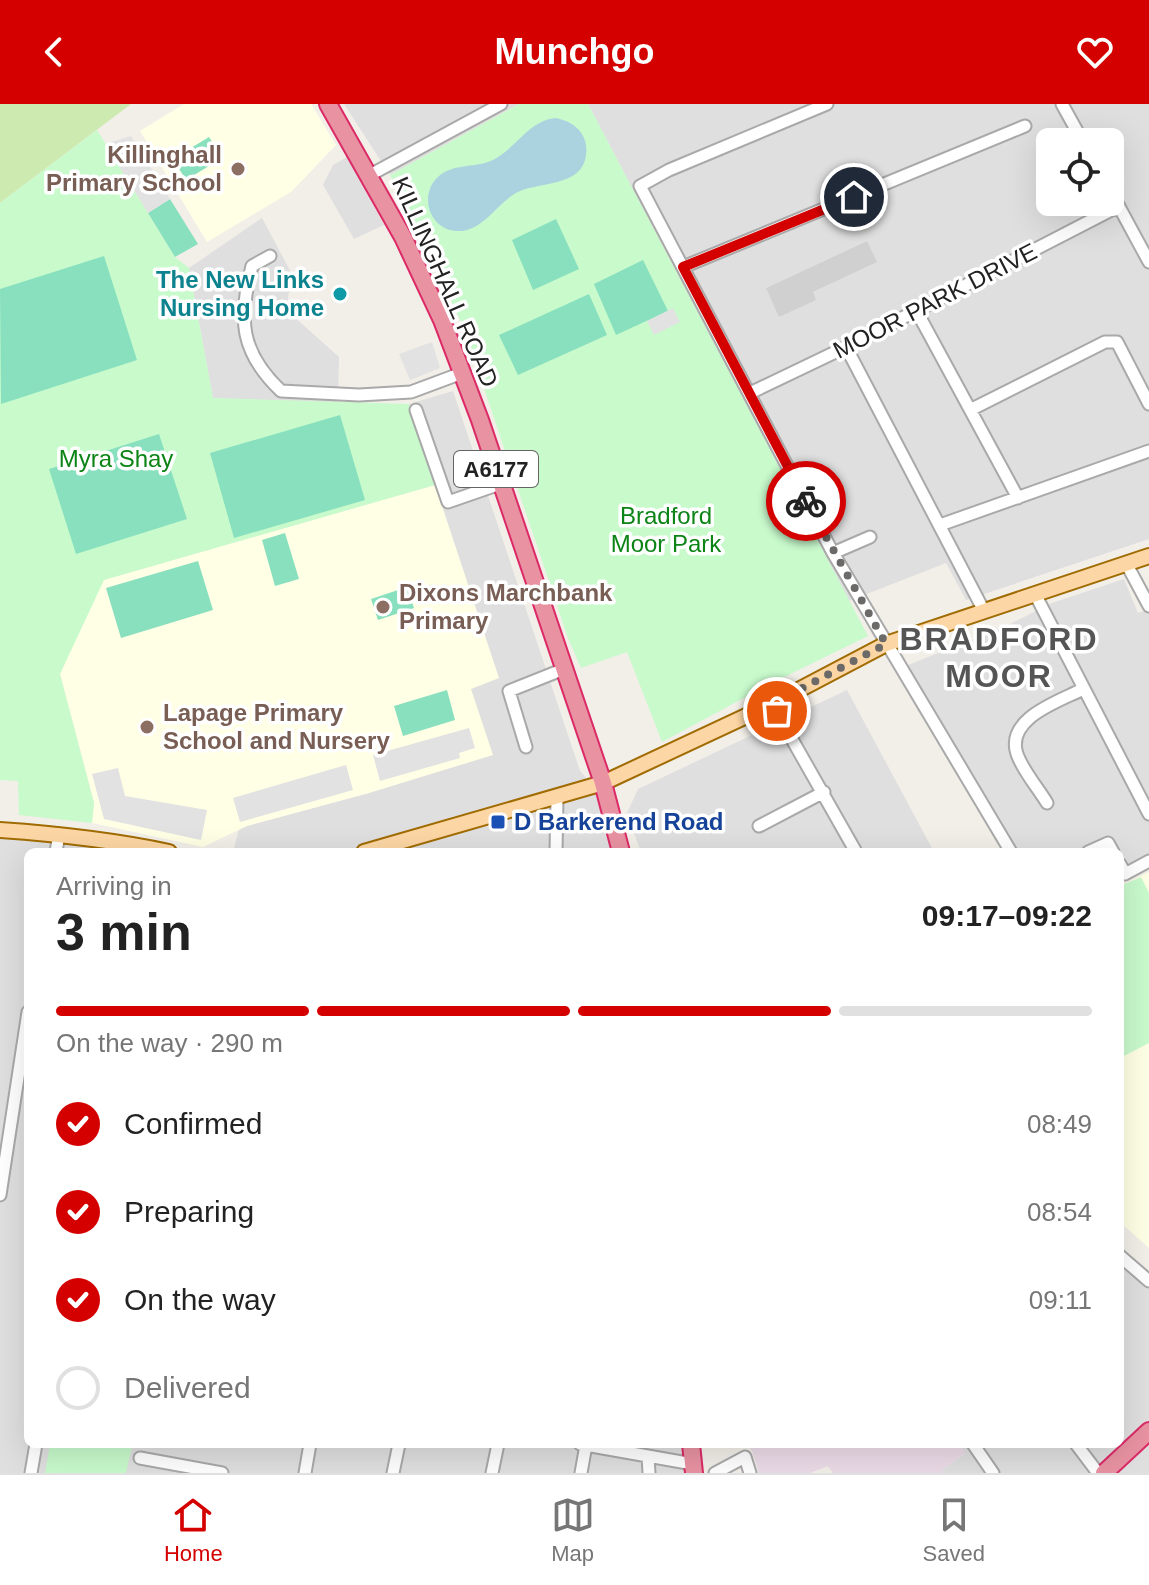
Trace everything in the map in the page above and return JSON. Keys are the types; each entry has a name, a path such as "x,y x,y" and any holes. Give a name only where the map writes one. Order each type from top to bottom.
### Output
{"highway":[{"name":"KILLINGHALL ROAD","path":"328,104 403,237 462,373 603,783 620,848"},
{"path":"1104,1473 1149,1431"},
{"path":"692,1448 694,1468"}],"main road":[{"path":"378,848 603,783 772,704 886,644 1149,556"},
{"path":"0,830 59,834 149,848"}],"street":[{"path":"370,175 501,104"},
{"path":"827,104 669,170 640,186 833,553 1009,848"},
{"path":"1062,104 1075,128"},
{"path":"683,267 1025,126"},
{"path":"1124,213 1144,241 1149,262"},
{"name":"MOOR PARK DRIVE","path":"750,393 1099,216"},
{"path":"270,256 252,266 243,302 245,330 260,371 281,391 359,395 411,392 462,373"},
{"path":"916,310 1018,498"},
{"path":"972,409 1105,342 1117,342 1149,404"},
{"path":"846,347 984,611"},
{"path":"416,410 448,502 500,484"},
{"path":"940,525 1149,451"},
{"path":"833,553 870,537"},
{"path":"1126,563 1149,606"},
{"path":"1035,594 1149,814"},
{"path":"526,747 509,691 564,669"},
{"path":"1047,803 1016,753 1019,729 1026,720 1083,689"},
{"path":"772,704 854,848"},
{"path":"759,826 824,792"},
{"path":"556,848 557,798"},
{"path":"57,848 59,834"},
{"path":"1124,872 1149,861"},
{"path":"0,1195 24,1038"},
{"path":"1124,1259 1149,1281"},
{"path":"31,1473 35,1448"},
{"path":"305,1473 309,1448"},
{"path":"393,1473 398,1448"},
{"path":"492,1473 497,1448"},
{"path":"581,1473 583,1448"},
{"path":"601,1448 694,1468"},
{"path":"976,1448 993,1473"},
{"path":"1079,1448 1098,1473"},
{"path":"648,1456 649,1473"},
{"path":"715,1473 745,1457 750,1473"},
{"path":"140,1458 222,1473"}],"shaded area":[{"name":"Killinghall Primary School","path":"184,104 311,104 336,145 291,192 207,242 140,131"},
{"path":"344,104 519,104 390,175"},
{"path":"588,104 1149,104 1149,539 966,600 946,563 849,601","holes":["867,241 876,262 813,292 766,288"]},
{"path":"131,136 170,199 148,213 105,144"},
{"path":"347,157 384,225 354,239 323,185 333,165"},
{"path":"262,218 293,276 288,297 291,314 339,357 338,403 213,398 189,268"},
{"path":"867,241 877,262 813,292 816,300 779,317 766,288"},
{"path":"673,308 680,322 654,335 647,321"},
{"path":"432,342 440,368 410,380 399,354"},
{"path":"453,391 580,771 607,802 620,848 234,848 239,829 369,793 471,688 498,678 409,404"},
{"path":"435,485 499,678 471,689 493,755 247,826 203,847 92,823 94,802 60,674 103,580"},
{"path":"1124,579 1138,613 1149,609 1149,866 1124,880 1124,848 1109,848 1105,840 1092,848 1015,848 908,665 1004,627 1052,603"},
{"path":"847,690 932,848 640,848 627,813 638,789"},
{"path":"469,728 475,748 459,753 460,758 380,781 373,755"},
{"path":"346,765 353,790 240,822 233,798"},
{"path":"118,768 125,796 207,810 201,840 104,819 92,774"},
{"path":"0,830 138,848 24,848 24,1448 691,1448 694,1473 0,1473"},
{"path":"1149,872 1149,1248 1124,1226 1124,884"},
{"path":"1124,1249 1149,1277 1149,1473 944,1473 942,1470 964,1454 961,1448 1124,1448"},
{"path":"749,1448 962,1448 965,1453 942,1470 944,1473 833,1473 828,1466 810,1473 759,1473"}],"green space":[{"path":"0,104 131,104 0,203"},
{"name":"Bradford Moor Park","path":"519,104 588,104 868,636 662,742 627,652 581,668 568,638 463,326 390,175"},
{"name":"Myra Shay","path":"97,130 175,257 189,268 213,398 409,404 435,485 104,580 60,674 94,803 92,823 19,815 18,781 0,780 0,203"},
{"path":"209,137 222,158 186,180 173,159"},
{"path":"170,199 198,244 175,257 148,213"},
{"path":"556,219 579,269 533,290 512,240"},
{"path":"104,256 137,360 1,404 0,289"},
{"path":"643,260 668,311 616,335 594,284"},
{"path":"589,294 607,335 518,375 499,335"},
{"path":"340,415 365,500 234,538 210,453"},
{"path":"159,434 187,519 76,554 49,469"},
{"path":"285,533 299,579 275,586 262,540"},
{"path":"198,561 213,610 121,638 106,588"},
{"path":"407,587 414,608 378,620 371,599"},
{"path":"447,690 455,720 403,736 394,706"},
{"path":"1141,877 1149,893 1149,1043 1124,1056 1124,884"},
{"path":"49,1448 132,1448 126,1473 45,1473"}],"water":[{"path":"555,118 574,125 583,135 586,155 583,166 576,173 558,182 516,193 474,227 456,231 439,224 428,201 429,192 439,176 455,168 495,159 535,126"}],"way so far":[{"path":"777,711 772,704 886,644 806,501"}],"place":[{"name":"Killinghall Primary School","path":"238,169"},
{"name":"The New Links Nursing Home","path":"340,294"},
{"name":"Dixons Marchbank Primary","path":"383,607"},
{"name":"Lapage Primary School and Nursery","path":"147,727"},
{"name":"D Barkerend Road","path":"498,822"}],"district":[{"name":"BRADFORD MOOR","path":"999,658"}],"route":[{"path":"806,501 683,267 854,197"}]}
